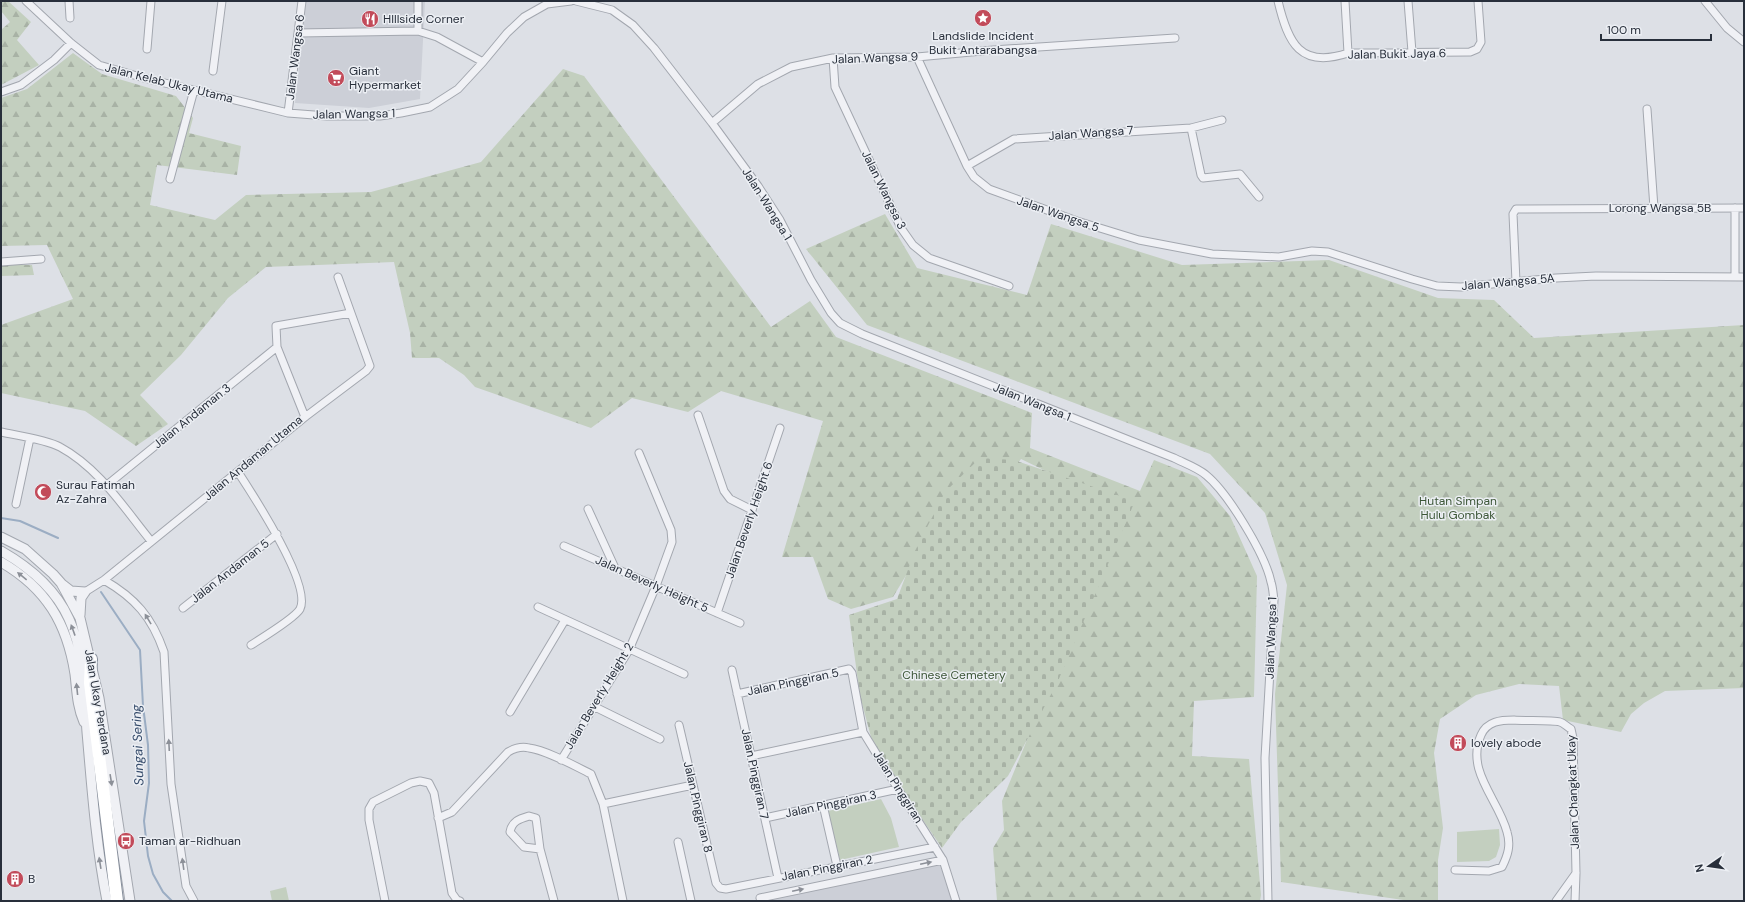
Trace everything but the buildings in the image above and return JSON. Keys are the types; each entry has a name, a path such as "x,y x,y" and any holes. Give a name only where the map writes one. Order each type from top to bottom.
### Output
{"highway":[{"path":"91,659 90,683 117,901"}],"street":[{"name":"Jalan Kelab Ukay Utama","path":"26,1 71,43 99,65 288,113"},
{"path":"69,1 70,18"},
{"path":"148,49 151,1"},
{"path":"213,71 222,1"},
{"name":"Jalan Wangsa 6","path":"288,113 302,1"},
{"path":"418,1 418,31"},
{"name":"Jalan Wangsa 1","path":"288,113 327,116 380,116 416,111 430,107 458,89 507,33 524,16 547,4 571,1"},
{"name":"Jalan Wangsa 1","path":"576,1 612,10 633,25 654,48 758,186 780,220 811,280 831,313 840,324 869,337 1174,458 1206,474 1232,504 1247,528 1263,560 1271,581 1274,600 1265,758 1268,901"},
{"name":"Jalan Bukit Jaya 6","path":"1278,1 1294,45 1302,52 1316,58 1337,57 1348,53 1470,52 1477,49 1481,42 1478,1"},
{"path":"1345,1 1348,53"},
{"path":"1408,1 1412,52"},
{"path":"1705,1 1727,28 1744,42"},
{"path":"298,33 418,31 437,37 483,62"},
{"name":"Jalan Wangsa 9","path":"712,123 758,84 791,67 833,58 917,57 993,50 1175,38"},
{"path":"1,92 21,84 54,60 71,43"},
{"name":"Jalan Wangsa 5","path":"917,57 967,166 974,177 989,189 1077,221 1139,240 1212,254 1278,257"},
{"name":"Jalan Wangsa 3","path":"833,58 835,87 901,228 913,245 929,258 1009,286"},
{"path":"170,179 194,90"},
{"path":"1647,110 1654,208"},
{"name":"Jalan Wangsa 7","path":"967,166 1014,139 1191,128 1222,120"},
{"path":"1191,128 1203,178 1240,174 1259,197"},
{"path":"1734,276 1735,208"},
{"name":"Lorong Wangsa 5B","path":"1516,282 1513,214 1516,209 1744,208"},
{"name":"Jalan Wangsa 5A","path":"1278,257 1312,251 1328,252 1412,280 1437,286 1461,288 1596,276 1744,276"},
{"path":"1,262 41,259"},
{"path":"305,417 366,371 370,366 338,277"},
{"name":"Jalan Andaman Utama","path":"86,592 104,580 305,417 277,347 276,326 351,313"},
{"name":"Jalan Andaman 3","path":"107,485 277,347"},
{"path":"698,415 724,491 730,499 752,510"},
{"name":"Jalan Beverly Height 6","path":"717,613 780,428"},
{"path":"1,432 60,446 94,472 107,485 151,541"},
{"path":"16,504 30,438"},
{"name":"Jalan Beverly Height 2","path":"561,760 629,650 656,586 672,542 671,530 639,453"},
{"path":"238,472 277,534 300,585 302,597 300,609 293,616 252,645"},
{"path":"588,509 615,568"},
{"name":"Jalan Andaman 5","path":"182,608 277,534"},
{"name":"Jalan Ukay Perdana","path":"1,537 25,549 61,583 80,618 91,659 99,698 130,901"},
{"name":"Jalan Beverly Height 5","path":"564,546 740,624"},
{"name":"Jalan Ukay Perdana","path":"1,551 36,574 54,594 69,618 77,640 82,664 86,727 99,858 106,901"},
{"path":"1,562 17,571 31,583 46,600 59,619 71,653 79,710 86,727"},
{"path":"104,580 123,591 141,608 159,638 164,652 171,784 186,886 194,901"},
{"path":"61,583 71,591 86,592"},
{"path":"80,618 81,598 86,592"},
{"path":"538,607 684,674"},
{"path":"510,712 565,620"},
{"name":"Jalan Pinggiran 5","path":"737,694 849,669"},
{"name":"Jalan Pinggiran","path":"849,669 852,673 864,732 943,860 956,901"},
{"name":"Jalan Pinggiran 7","path":"732,670 778,878"},
{"path":"595,707 660,739"},
{"name":"Jalan Changkat Ukay","path":"1455,870 1489,871 1502,867 1508,856 1509,843 1507,831 1482,779 1478,761 1477,744 1484,728 1498,720 1560,722 1570,728 1573,738 1576,873 1575,901"},
{"name":"Jalan Pinggiran 8","path":"679,725 716,883 720,888"},
{"path":"751,756 864,732"},
{"path":"438,818 452,812 508,752 518,747 530,748 561,760 591,774 603,804 623,901"},
{"path":"385,901 370,820 370,809 373,802 411,783 420,781 429,783 434,793 452,893 456,900 460,901"},
{"path":"603,804 693,785"},
{"name":"Jalan Pinggiran 3","path":"765,818 898,789"},
{"path":"823,805 837,866"},
{"path":"540,850 524,847 510,832 511,826 516,820 529,816 536,818 540,850 554,901"},
{"path":"678,842 691,901"},
{"name":"Jalan Pinggiran 2","path":"720,888 726,889 935,847"},
{"name":"Jalan Pinggiran 2","path":"760,898 943,860"},
{"path":"1556,901 1576,873"}],"shaded area":[{"path":"306,1 425,1 420,99 369,108 295,103"},
{"path":"942,863 954,901 759,901"}],"green space":[{"path":"1,1 8,1 31,22 17,40 39,65 1,85 1,30 10,22 1,11"},
{"path":"73,53 102,74 176,96 193,118 189,133 241,146 237,175 157,165 150,205 215,220 246,195 371,192 481,162 563,69 584,76 771,327 810,301 836,337 1032,413 1030,448 1140,491 1154,460 1197,477 1230,516 1257,576 1254,697 1194,701 1192,756 1249,759 1261,895 1260,901 997,901 993,848 1004,830 1002,801 1056,669 1116,505 1021,459 1012,472 934,529 893,597 851,609 828,599 813,557 782,557 823,421 721,391 688,412 632,398 591,428 475,387 464,375 439,358 412,358 410,333 394,262 266,267 228,298 181,355 140,395 168,424 136,446 85,411 1,393 1,325 73,299 47,245 1,246 1,98 27,89"},
{"name":"Hutan Simpan Hulu Gombak","path":"885,214 917,268 1027,295 1051,224 1182,265 1329,260 1438,298 1494,300 1534,338 1744,325 1744,688 1665,691 1644,703 1631,714 1621,732 1563,720 1559,686 1519,684 1476,695 1440,719 1434,753 1443,828 1438,860 1438,901 1410,901 1281,882 1275,694 1287,585 1265,513 1210,454 867,325 806,249"},
{"path":"1,265 32,265 34,275 1,276"},
{"name":"Chinese Cemetery","path":"980,458 1014,460 1135,501 1058,681 1008,776 961,822 942,848 896,781 871,737 860,696 849,615 897,599 915,551 945,492"},
{"path":"881,799 891,818 899,847 840,860 828,811"},
{"path":"1499,829 1500,845 1496,857 1489,861 1457,862 1457,832"},
{"path":"286,887 289,901 272,901 270,891"}],"waterway":[{"name":"Sungai Sering","path":"1,518 20,521 58,538"},
{"name":"Sungai Sering","path":"101,592 140,650 143,706 148,745 149,783 144,821 148,856 153,874 163,892 172,901"}],"place":[{"name":"Landslide Incident Bukit Antarabangsa","path":"983,18"},
{"name":"HIllside Corner","path":"370,19"},
{"name":"Giant Hypermarket","path":"336,78"},
{"name":"Surau Fatimah Az-Zahra","path":"43,492"},
{"name":"lovely abode","path":"1458,743"},
{"name":"Taman ar-Ridhuan","path":"126,841"},
{"name":"B","path":"15,879"}]}
